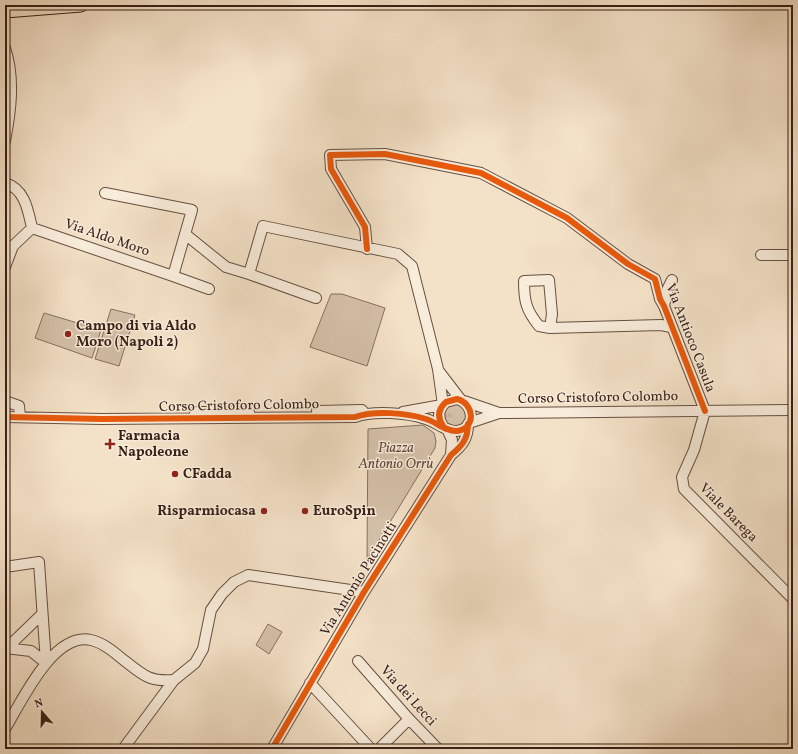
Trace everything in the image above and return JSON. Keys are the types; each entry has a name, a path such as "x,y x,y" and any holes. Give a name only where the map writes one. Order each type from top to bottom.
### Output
{"main road":[{"path":"5,11 81,5"}],"street":[{"path":"5,48 11,85 11,112 5,140"},
{"name":"Via Antioco Casula","path":"367,248 365,227 331,169 330,155 385,154 482,173 571,222 628,264 655,279 660,299 705,411"},
{"path":"5,183 14,186 26,201 32,228 13,246 5,267"},
{"path":"105,193 192,210 173,276"},
{"path":"249,274 263,226 398,254 412,266 438,369 442,405 439,416 452,440 451,455"},
{"name":"Via Aldo Moro","path":"32,228 210,289"},
{"path":"186,234 226,267 316,298"},
{"path":"761,255 793,254"},
{"path":"550,328 552,314 549,280 524,281 524,301 531,316 539,326 550,328 671,327"},
{"path":"664,306 668,288 672,280"},
{"path":"438,369 470,409 471,413 469,424"},
{"name":"Corso Cristoforo Colombo","path":"393,414 442,405 453,399 463,400 499,413"},
{"path":"5,401 19,406 20,416"},
{"name":"Corso Cristoforo Colombo","path":"5,417 20,416 62,419 227,419 355,417 365,414 393,414 426,419 445,428 458,431 469,424 499,413 793,410"},
{"name":"Viale Barega","path":"705,411 694,450 682,477 684,489 793,599"},
{"name":"Via Antonio Pacinotti","path":"272,749 364,592 451,455 462,446 468,436 469,424"},
{"path":"5,567 39,562 46,663"},
{"path":"124,749 174,680 196,663 203,649 211,610 222,594 234,582 248,575 364,592"},
{"path":"7,648 42,614"},
{"path":"5,729 46,663 58,650 72,640 91,640 108,647 147,678 160,681 174,680"},
{"path":"7,648 31,651 46,663"},
{"name":"Via dei Lecci","path":"358,661 409,719 438,749"},
{"path":"310,683 371,749"},
{"path":"379,749 409,719"}],"green space":[{"path":"331,294 342,294 385,308 367,366 310,347"},
{"name":"Campo di via Aldo Moro (Napoli 2)","path":"111,309 135,315 119,366 95,359"},
{"name":"Campo di via Aldo Moro (Napoli 2)","path":"44,313 101,330 92,358 35,338"},
{"path":"461,403 468,415 463,425 453,428 444,422 443,411 447,405"},
{"name":"Piazza Antonio Orrù","path":"423,425 434,433 436,441 435,448 367,560 368,429"},
{"path":"268,624 282,632 269,654 256,645"}],"cycle path":[{"path":"367,249 365,227 331,169 330,155 385,154 481,173 567,218 628,264 655,279 660,299 705,411"},
{"path":"5,417 102,419 355,417 390,413 430,420 449,430 457,431 463,429 470,421 470,410 463,401 457,399 446,402 441,407 439,416 443,426"},
{"path":"272,749 364,592 451,455 464,442 468,424"}],"place":[{"name":"Campo di via Aldo Moro (Napoli 2)","path":"68,334"},
{"name":"Farmacia Napoleone","path":"110,444"},
{"name":"CFadda","path":"175,474"},
{"name":"Risparmiocasa","path":"264,511"},
{"name":"EuroSpin","path":"305,511"}]}
